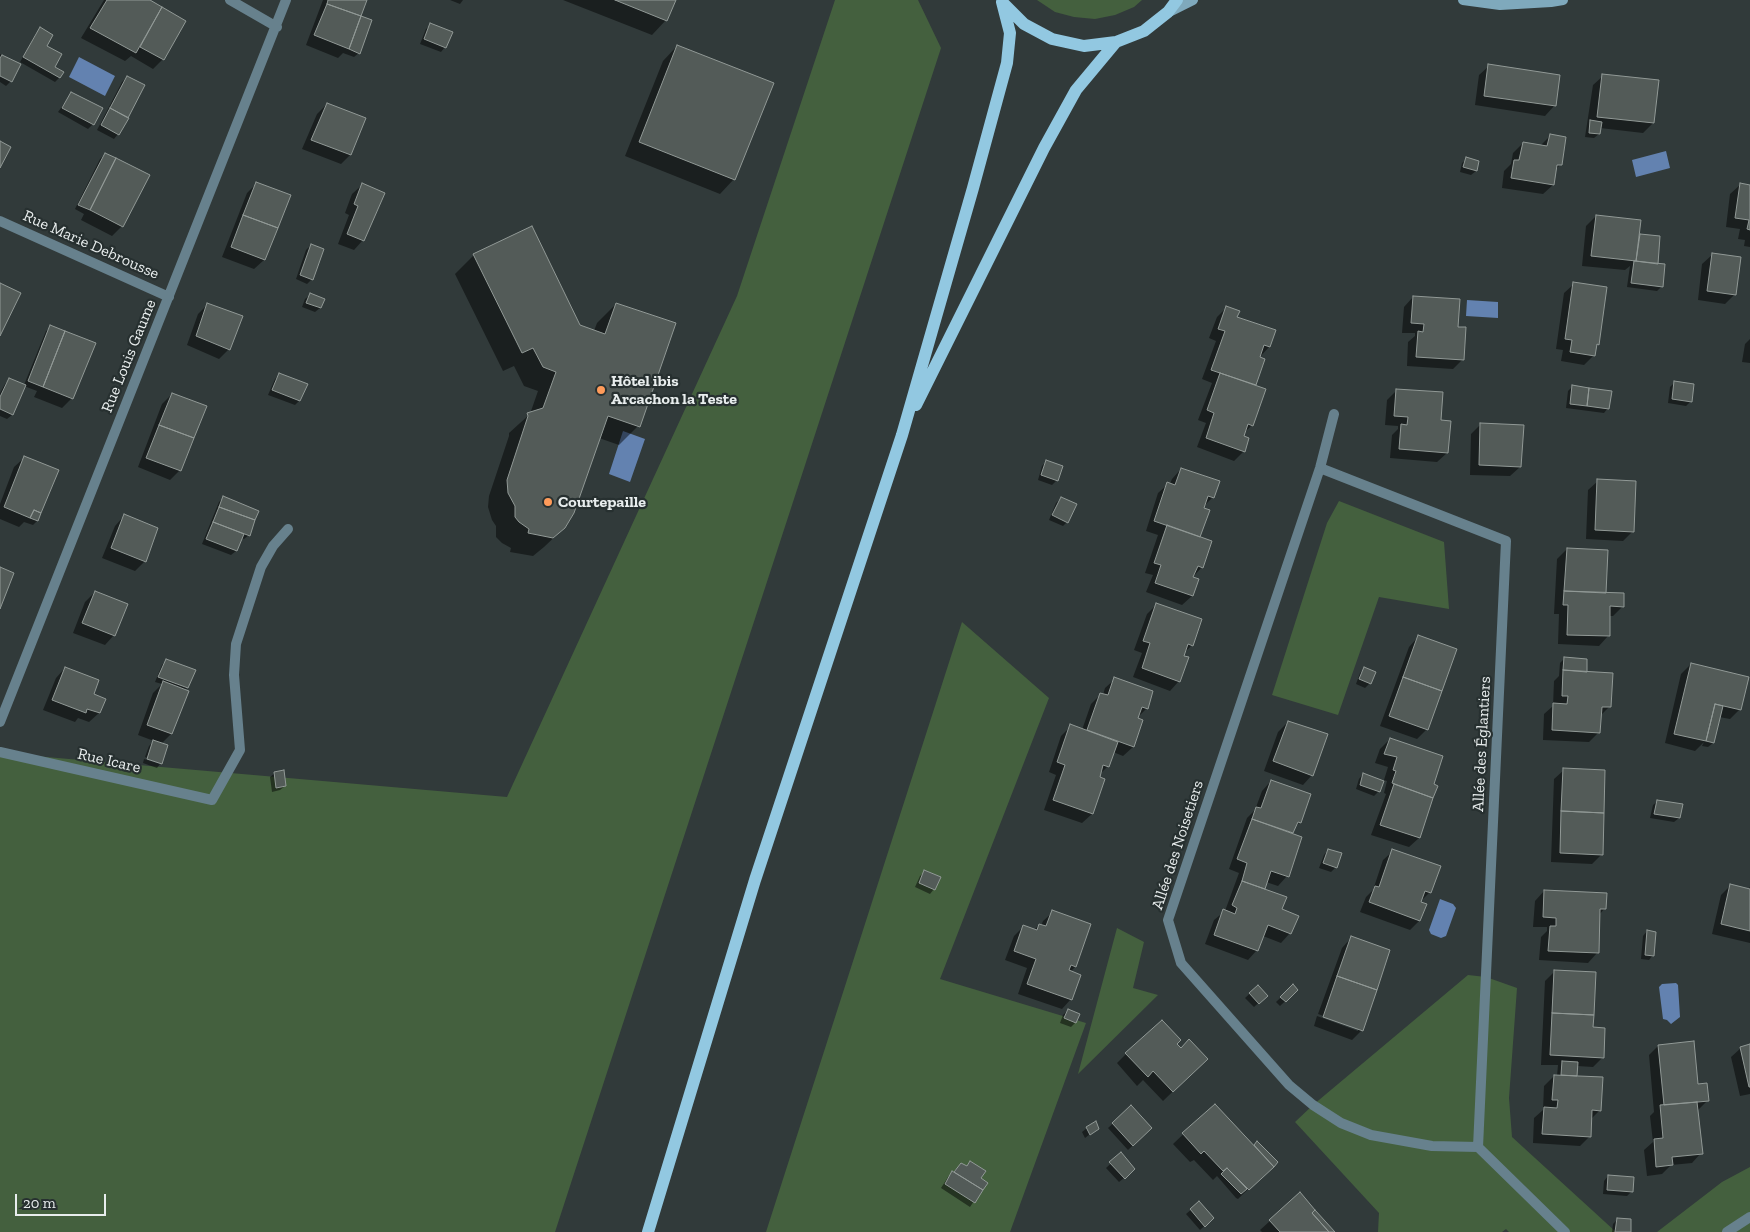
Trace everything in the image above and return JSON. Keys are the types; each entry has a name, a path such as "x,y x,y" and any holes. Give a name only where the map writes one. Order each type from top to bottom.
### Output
{"main road":[{"path":"1168,12 1177,0"},
{"path":"1001,1 1024,24 1052,39 1084,46 1116,42 1144,31 1168,12 1193,0"},
{"path":"1463,0 1500,5 1563,0"},
{"path":"648,1232 752,889 902,434 973,188 1007,63 1010,33 1001,1"},
{"path":"902,434 1044,148 1076,90 1116,42"}],"street":[{"path":"230,0 276,27"},
{"name":"Rue Louis Gaume","path":"0,722 286,0"},
{"name":"Rue Marie Debrousse","path":"0,220 169,297"},
{"name":"Allée des Noisetiers","path":"1334,414 1320,468 1168,920 1181,963 1289,1086 1313,1105 1341,1123 1371,1135 1432,1146 1478,1147"},
{"name":"Allée des Églantiers","path":"1320,468 1506,541 1478,1147"},
{"name":"Rue Icare","path":"0,752 212,800 240,750 234,675 236,644 261,567 273,546 288,529"},
{"path":"1478,1147 1565,1232"},
{"path":"1727,1232 1750,1217"}],"green space":[{"path":"835,0 918,0 941,48 555,1232 0,1232 0,753 507,797 737,296"},
{"path":"1037,0 1142,0 1134,7 1115,15 1095,19 1074,17 1055,12"},
{"path":"1339,501 1444,542 1449,609 1379,597 1338,715 1272,695 1327,523"},
{"path":"962,622 1049,698 940,979 1086,1023 1010,1232 766,1232"},
{"path":"1117,928 1144,942 1133,988 1158,995 1078,1074"},
{"path":"1468,975 1486,977 1517,988 1509,1098 1512,1137 1616,1232 1509,1232 1506,1229 1502,1232 1378,1232 1379,1213 1295,1122"},
{"path":"1750,1167 1750,1232 1657,1232 1722,1182"}],"water":[{"path":"79,57 115,76 105,96 69,77"},
{"path":"1666,151 1670,168 1636,177 1632,160"},
{"path":"1467,300 1498,302 1498,318 1466,316"},
{"path":"623,431 645,439 630,482 609,474"},
{"path":"1440,899 1453,904 1456,908 1446,936 1441,938 1431,934 1429,930"},
{"path":"1676,983 1678,985 1680,1017 1671,1024 1663,1019 1659,987 1662,984"}],"building":[{"path":"107,0 150,0 162,7 136,53 90,28"},
{"path":"328,0 367,0 361,16 327,4"},
{"path":"615,0 676,0 667,21"},
{"path":"327,4 361,16 349,49 314,35"},
{"path":"162,7 186,21 164,60 140,47"},
{"path":"361,16 372,20 360,54 349,49"},
{"path":"430,23 453,32 446,48 424,39"},
{"path":"40,27 53,35 47,46 62,54 55,67 64,72 60,78 23,57"},
{"path":"677,45 774,83 735,180 639,142"},
{"path":"2,55 21,64 12,82 0,76 0,58"},
{"path":"1488,64 1560,75 1556,106 1484,96"},
{"path":"1602,74 1659,80 1654,123 1597,117"},
{"path":"127,76 145,85 128,118 110,108"},
{"path":"71,92 103,108 94,125 62,108"},
{"path":"327,103 366,118 351,155 311,140"},
{"path":"110,108 129,118 119,135 101,125"},
{"path":"1590,120 1602,122 1600,134 1589,133"},
{"path":"1550,134 1566,137 1562,165 1557,165 1554,185 1511,178 1514,160 1519,160 1523,142 1547,146"},
{"path":"0,141 11,147 0,168"},
{"path":"105,153 116,158 90,210 78,205"},
{"path":"1466,157 1479,161 1477,171 1463,167"},
{"path":"116,158 150,175 123,227 90,210"},
{"path":"256,182 291,195 278,228 243,215"},
{"path":"362,183 385,193 364,241 347,234 358,206 354,204"},
{"path":"1740,183 1750,185 1750,230 1747,229 1749,220 1735,218"},
{"path":"243,215 278,228 265,260 231,247"},
{"path":"1596,215 1641,220 1636,261 1591,256"},
{"name":"Hôtel ibis Arcachon la Teste","path":"532,226 580,325 605,334 616,303 676,323 640,427 608,416 574,513 565,528 553,538 528,533 529,529 515,517 515,506 508,493 507,480 528,416 527,413 543,408 556,372 543,367 533,348 522,353 473,254"},
{"path":"1640,234 1660,236 1658,264 1636,261"},
{"path":"311,244 324,249 313,280 300,275"},
{"path":"1712,253 1741,257 1736,295 1707,291"},
{"path":"1634,261 1665,264 1663,287 1631,283"},
{"path":"1573,282 1607,287 1599,345 1597,344 1595,356 1570,352 1572,340 1565,339"},
{"path":"0,283 21,293 0,336"},
{"path":"310,293 325,299 321,308 306,303"},
{"path":"1413,296 1460,299 1458,327 1466,327 1464,360 1416,357 1418,331 1423,332 1424,324 1411,323"},
{"path":"207,303 243,316 230,350 196,336"},
{"path":"1226,306 1240,311 1237,317 1276,330 1270,347 1264,345 1260,357 1265,359 1256,385 1211,370 1225,331 1218,329"},
{"path":"50,325 65,331 43,387 28,381"},
{"path":"65,331 96,343 73,399 43,387"},
{"path":"279,373 308,384 300,401 272,390"},
{"path":"1220,373 1266,389 1253,426 1248,424 1244,436 1249,438 1245,452 1206,438 1214,413 1207,410"},
{"path":"9,378 26,385 13,415 0,409 0,397"},
{"path":"1674,381 1694,384 1692,402 1672,399"},
{"path":"1572,385 1589,388 1587,406 1570,404"},
{"path":"1589,388 1612,391 1609,409 1587,406"},
{"path":"1396,389 1443,392 1441,420 1451,421 1448,453 1399,449 1401,424 1407,425 1408,417 1394,416"},
{"path":"172,393 207,406 194,438 159,425"},
{"path":"1480,423 1524,425 1521,467 1479,465"},
{"path":"159,425 194,438 181,471 146,458"},
{"path":"24,456 59,470 41,513 34,510 30,518 4,507"},
{"path":"1046,460 1063,466 1058,481 1041,475"},
{"path":"1181,468 1220,481 1214,498 1208,496 1204,508 1210,510 1200,537 1154,521 1167,482 1175,485"},
{"path":"1597,479 1636,481 1634,532 1595,530"},
{"path":"223,496 259,511 255,520 219,507"},
{"path":"1061,497 1077,504 1068,523 1052,515"},
{"path":"219,507 255,520 250,536 213,522"},
{"path":"34,510 41,513 38,521 30,518"},
{"path":"124,514 158,528 146,562 111,548"},
{"path":"213,522 244,534 237,551 206,539"},
{"path":"1167,525 1212,541 1203,568 1198,566 1193,577 1199,579 1193,596 1155,583 1161,565 1154,563"},
{"path":"1567,548 1608,550 1606,593 1564,591"},
{"path":"0,567 14,573 0,609"},
{"path":"95,591 128,604 115,636 82,623"},
{"path":"1564,591 1624,593 1624,607 1610,606 1610,636 1567,635 1568,605 1563,605"},
{"path":"1156,603 1202,619 1193,646 1188,644 1184,656 1189,657 1180,682 1142,668 1150,643 1143,641"},
{"path":"1418,635 1457,649 1442,691 1403,677"},
{"path":"1564,657 1587,659 1587,672 1563,670"},
{"path":"166,659 196,670 188,688 158,677"},
{"path":"1691,663 1749,677 1741,710 1715,704 1706,741 1674,734"},
{"path":"65,667 99,680 94,694 106,699 100,713 87,709 86,713 52,700"},
{"path":"1364,667 1376,672 1371,684 1359,679"},
{"path":"1563,670 1613,673 1611,707 1602,707 1600,733 1552,730 1553,703 1567,704 1568,696 1562,696"},
{"path":"1114,677 1153,691 1148,709 1142,707 1138,718 1143,720 1134,747 1087,730 1100,693 1108,695"},
{"path":"1403,677 1442,691 1428,730 1389,716"},
{"path":"163,681 189,691 172,734 147,725"},
{"path":"1715,704 1723,706 1714,743 1706,741"},
{"path":"1288,721 1328,734 1313,776 1273,761"},
{"path":"1070,724 1118,742 1109,767 1103,765 1100,777 1105,779 1093,814 1053,800 1065,765 1057,762"},
{"path":"1390,738 1443,756 1434,784 1438,786 1433,798 1392,783 1396,771 1393,770 1397,757 1384,754"},
{"path":"153,740 168,745 162,764 147,759"},
{"path":"1563,768 1605,770 1604,813 1561,811"},
{"path":"284,770 286,786 276,788 274,772"},
{"path":"1363,773 1384,781 1380,792 1360,785"},
{"path":"1271,780 1311,794 1301,823 1298,822 1293,833 1252,819 1256,807 1261,808"},
{"path":"1394,784 1433,798 1420,838 1380,825"},
{"path":"1657,800 1683,804 1680,818 1654,814"},
{"path":"1561,811 1604,813 1603,855 1560,853"},
{"path":"1252,819 1302,837 1289,877 1271,871 1265,889 1242,881 1247,863 1237,859"},
{"path":"1328,849 1342,853 1337,868 1323,863"},
{"path":"1392,849 1441,866 1431,893 1425,891 1421,902 1427,904 1420,921 1369,902 1375,886 1379,887"},
{"path":"924,870 941,877 935,890 919,883"},
{"path":"1242,881 1287,897 1282,909 1299,916 1291,934 1268,925 1258,951 1214,935 1223,909 1235,914 1237,908 1232,905"},
{"path":"1730,884 1750,889 1750,931 1721,924"},
{"path":"1544,890 1607,893 1606,909 1600,909 1599,953 1548,951 1550,926 1556,926 1556,918 1543,917"},
{"path":"1052,910 1091,924 1076,967 1071,965 1069,970 1081,975 1072,1000 1027,984 1036,959 1014,951 1023,925 1037,930 1039,924 1046,926"},
{"path":"1647,930 1656,932 1654,956 1645,955"},
{"path":"1351,936 1390,950 1377,990 1337,976"},
{"path":"1554,970 1596,972 1594,1015 1552,1013"},
{"path":"1337,976 1377,990 1363,1031 1323,1017"},
{"path":"1293,984 1298,990 1286,1002 1280,997"},
{"path":"1258,985 1268,996 1259,1004 1249,993"},
{"path":"1068,1009 1080,1014 1076,1023 1064,1018"},
{"path":"1552,1013 1594,1015 1593,1027 1605,1028 1604,1058 1550,1055"},
{"path":"1162,1020 1181,1040 1177,1044 1181,1048 1189,1039 1208,1059 1173,1092 1153,1071 1148,1077 1125,1053"},
{"path":"1694,1041 1698,1084 1707,1083 1709,1101 1664,1105 1658,1045"},
{"path":"1750,1044 1750,1087 1749,1087 1740,1047"},
{"path":"1562,1061 1578,1062 1577,1076 1561,1075"},
{"path":"1554,1075 1603,1077 1601,1111 1592,1110 1591,1137 1542,1134 1544,1107 1557,1108 1558,1100 1552,1100"},
{"path":"1697,1102 1703,1154 1672,1157 1673,1165 1656,1167 1654,1139 1663,1138 1660,1105"},
{"path":"1215,1104 1274,1167 1249,1190 1227,1168 1223,1171 1204,1151 1201,1154 1182,1133"},
{"path":"1131,1105 1152,1128 1133,1146 1112,1123"},
{"path":"1096,1121 1099,1129 1090,1135 1086,1127"},
{"path":"1257,1141 1278,1162 1274,1167 1254,1145"},
{"path":"1121,1152 1135,1169 1125,1179 1109,1162"},
{"path":"970,1161 986,1171 981,1178 988,1183 983,1190 954,1172 961,1163 967,1166"},
{"path":"1227,1168 1247,1189 1241,1194 1221,1174"},
{"path":"952,1171 983,1190 975,1203 945,1184"},
{"path":"1608,1175 1634,1177 1633,1192 1607,1190"},
{"path":"1300,1192 1315,1210 1312,1213 1329,1232 1280,1232 1269,1220"},
{"path":"1199,1201 1214,1218 1205,1227 1190,1209"},
{"path":"1315,1210 1335,1232 1329,1232 1312,1213"},
{"path":"1617,1218 1631,1219 1631,1232 1615,1232"}],"place":[{"name":"Hôtel ibis Arcachon la Teste","path":"601,390"},
{"name":"Courtepaille","path":"548,502"}]}
